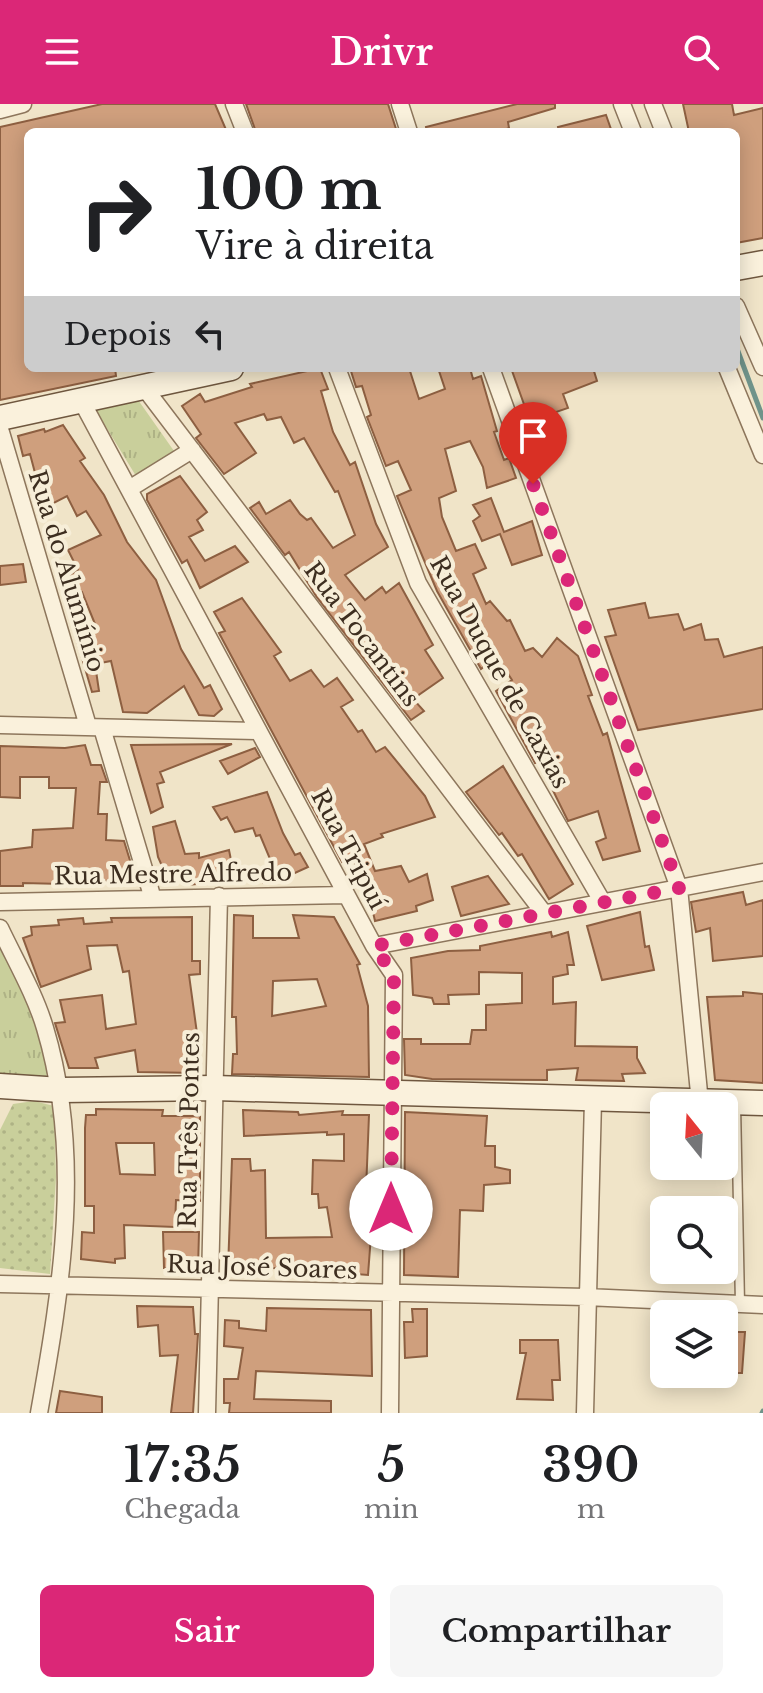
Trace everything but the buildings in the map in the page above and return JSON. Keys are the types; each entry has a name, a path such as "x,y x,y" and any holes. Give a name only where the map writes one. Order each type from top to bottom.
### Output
{"street":[{"path":"0,110 23,104"},
{"path":"234,104 243,128"},
{"path":"400,104 408,128"},
{"path":"622,104 631,128"},
{"path":"653,104 662,128"},
{"path":"740,267 763,263"},
{"path":"740,315 763,367"},
{"path":"0,418 211,372"},
{"name":"Rua Duque de Caxias","path":"339,372 418,583 602,901"},
{"path":"492,372 679,888 699,1092"},
{"path":"729,372 763,455"},
{"name":"Rua Tocantins","path":"143,386 543,912"},
{"name":"Rua Tripuí","path":"81,400 346,895 394,975 390,1413"},
{"name":"Rua do Alumínio","path":"0,429 153,899"},
{"path":"129,489 192,450"},
{"path":"0,725 258,731"},
{"path":"374,946 763,872"},
{"name":"Rua Mestre Alfredo","path":"0,902 346,895"},
{"name":"Rua Três Pontes","path":"207,1413 219,896"},
{"path":"0,928 44,1024 61,1090 67,1143 61,1286 39,1413"},
{"path":"0,1086 61,1090 214,1088 650,1102"},
{"path":"585,1413 593,1100"},
{"path":"738,1103 763,1103"},
{"name":"Rua José Soares","path":"0,1284 586,1297 763,1305"}],"lane":[{"path":"738,1180 740,1304"}],"green space":[{"path":"136,397 174,451 136,476 95,409"},
{"path":"0,937 40,1027 48,1063 46,1076 0,1073"},
{"path":"34,1101 54,1106 56,1177 50,1274 0,1268 0,1130 13,1104"}],"waterway":[{"path":"740,357 763,418"}],"route":[{"path":"391,1209 394,975 374,946 679,888 533,484"}]}
